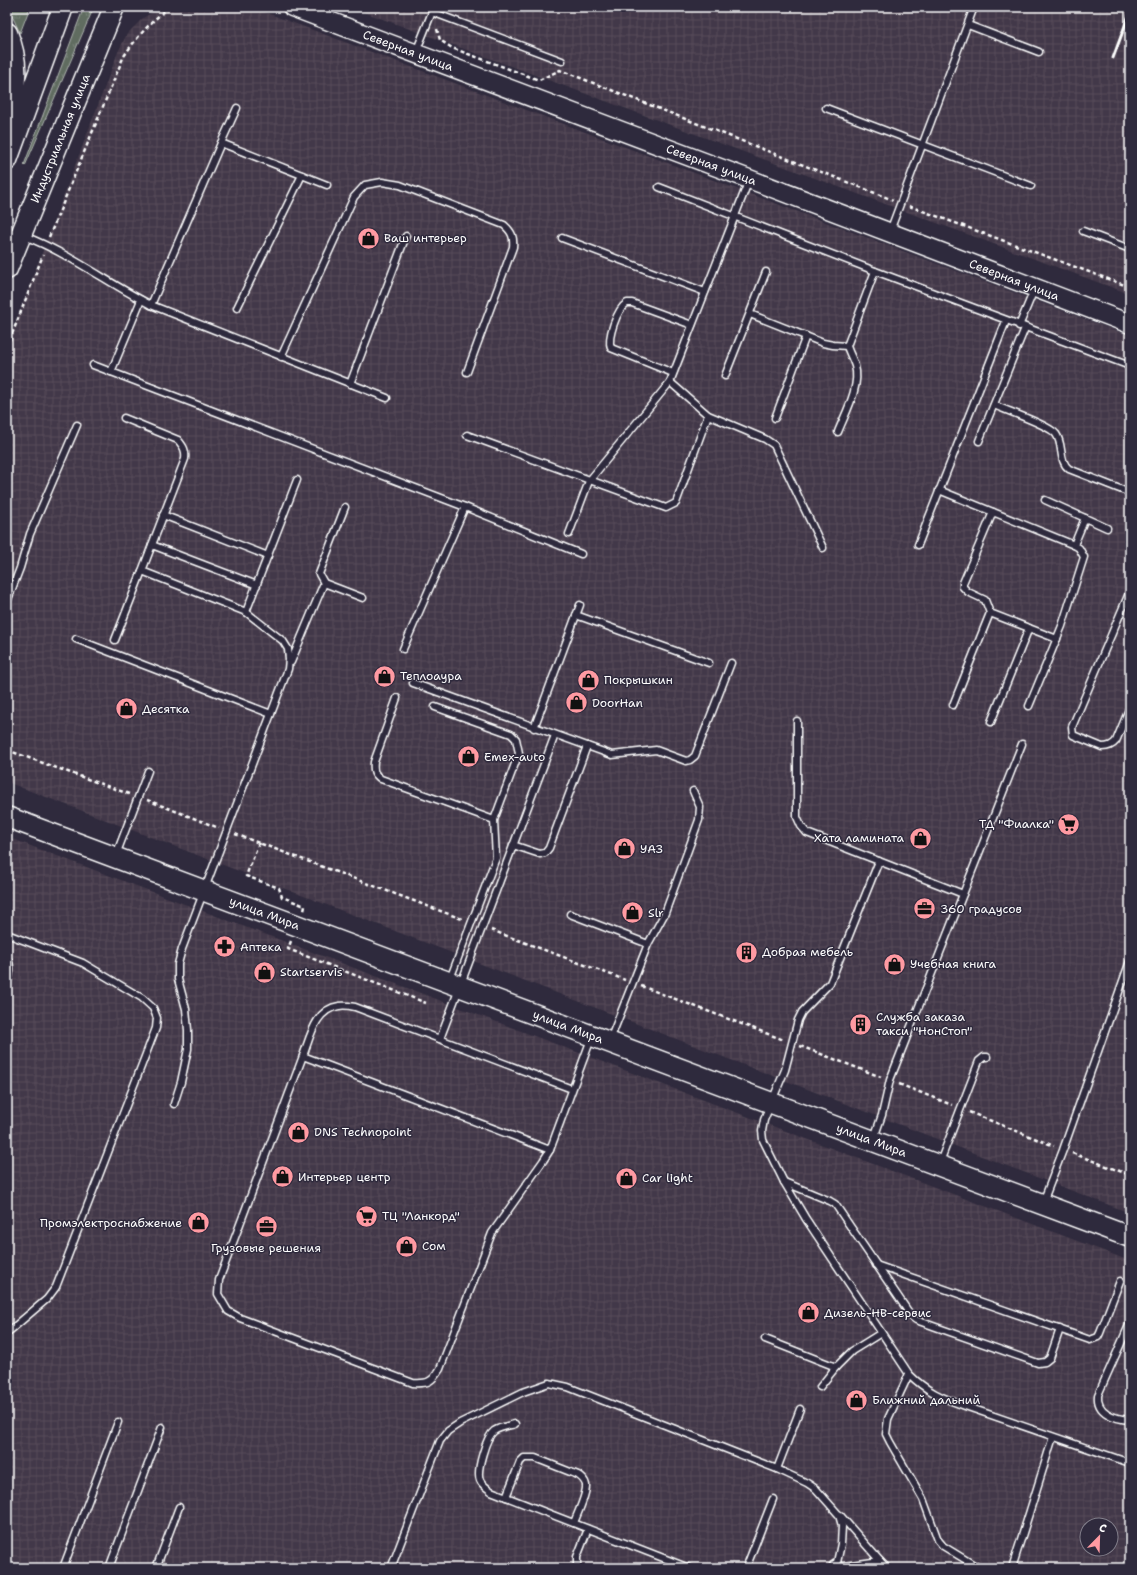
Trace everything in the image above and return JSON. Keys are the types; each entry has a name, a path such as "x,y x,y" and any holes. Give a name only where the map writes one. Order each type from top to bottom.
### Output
{"main road":[{"path":"7,160 63,7"},
{"name":"Индустриальная улица","path":"7,269 114,7"},
{"name":"Северная улица","path":"292,7 1130,324"},
{"path":"7,33 14,59 16,80 12,101 7,114"},
{"name":"улица Мира","path":"7,817 116,856 1130,1237"}],"lane":[{"path":"890,233 974,7"},
{"path":"416,54 433,9 440,15 562,61"},
{"path":"968,25 1039,52"},
{"path":"151,305 236,108"},
{"path":"826,108 1031,186"},
{"path":"221,143 327,185"},
{"path":"237,308 302,175"},
{"path":"569,534 589,481 670,382 749,179"},
{"path":"281,357 354,197 365,185 382,182 400,185 504,225 511,231 514,239 513,247 467,372"},
{"path":"659,187 875,272 1130,366"},
{"path":"1083,231 1130,249"},
{"path":"20,235 46,245 151,305 387,398"},
{"path":"350,384 406,236"},
{"path":"562,238 705,292"},
{"path":"725,376 766,272"},
{"path":"838,432 856,386 855,367 846,346 875,272"},
{"path":"979,441 994,405 1022,327 1034,288"},
{"path":"111,372 141,300"},
{"path":"673,373 611,348 609,339 620,309 627,303 632,303 692,325"},
{"path":"750,314 833,345 846,346"},
{"path":"918,545 1006,321"},
{"path":"775,418 806,336"},
{"path":"93,365 581,554"},
{"path":"670,382 708,415 765,439 774,445 823,548"},
{"path":"994,405 1052,430 1059,441 1063,461 1069,469 1130,493"},
{"path":"467,435 666,508 676,503 708,415"},
{"path":"115,640 152,545 184,459 185,452 183,446 178,440 124,418"},
{"path":"7,602 20,568 30,534 77,425"},
{"path":"246,612 297,480"},
{"path":"939,490 1074,545 1082,552 1084,557 1062,626 1029,706"},
{"path":"1045,500 1107,528"},
{"path":"345,507 318,574 324,583 363,598"},
{"path":"403,649 465,508"},
{"path":"954,705 990,613 985,600 968,592 963,588 963,583 993,512"},
{"path":"163,515 268,556"},
{"path":"1074,545 1085,518"},
{"path":"152,545 257,585"},
{"path":"142,571 246,612 283,641 288,649 288,669"},
{"path":"174,1104 182,1082 188,1049 186,1009 178,979 178,964 182,949 288,669 324,583"},
{"path":"1130,591 1072,727 1073,735 1102,747 1112,745 1116,741 1130,706"},
{"path":"534,728 580,605"},
{"path":"990,613 1056,639"},
{"path":"576,615 709,663"},
{"path":"991,722 1029,628"},
{"path":"76,639 271,714"},
{"path":"413,683 612,755 656,750 686,761 695,756 731,663"},
{"path":"397,698 374,762 373,770 376,775 381,779 494,820"},
{"path":"435,708 511,734 516,739 519,753 494,820 496,858 471,923 440,1039"},
{"path":"797,721 797,817 801,826 807,833 963,894"},
{"path":"454,984 482,927 555,735"},
{"path":"873,1141 882,1115 890,1080 1022,744"},
{"path":"513,845 540,854 545,853 549,848 587,746"},
{"path":"116,856 148,771"},
{"path":"572,1089 354,1007 338,1006 326,1011 317,1020 219,1280 218,1294 228,1311 240,1318 413,1383 426,1384 434,1378 440,1369 492,1233 550,1150 572,1089 632,983 648,944 665,913 699,820 700,807 693,791"},
{"path":"879,861 830,983 802,1012 796,1026 785,1070 771,1103 762,1131 763,1140 784,1182 806,1219 909,1374 926,1389 940,1397 1130,1463"},
{"path":"570,914 648,944"},
{"path":"7,934 83,963 142,998 153,1008 157,1018 156,1028 56,1287 47,1299 7,1333"},
{"path":"7,958 11,966 7,983"},
{"path":"1042,1204 1063,1150 1130,961"},
{"path":"303,1056 550,1150"},
{"path":"938,1165 979,1061 984,1057 987,1057"},
{"path":"784,1182 835,1204 914,1318 1038,1363 1045,1362 1050,1358 1060,1329"},
{"path":"876,1265 1090,1340 1098,1337 1120,1281"},
{"path":"1130,1323 1098,1395 1097,1402 1101,1409 1108,1414 1117,1418 1130,1420"},
{"path":"820,1387 836,1367 852,1351 881,1333"},
{"path":"765,1340 836,1367"},
{"path":"909,1374 888,1419 886,1427 888,1438 923,1499 938,1540 943,1546 979,1568"},
{"path":"391,1568 440,1441 448,1431 460,1423 523,1392 539,1385 549,1383 568,1387 777,1469 816,1489 887,1568"},
{"path":"777,1469 800,1409"},
{"path":"63,1568 118,1422"},
{"path":"515,1424 499,1428 493,1431 489,1437 478,1472 480,1479 487,1488 506,1497 689,1568"},
{"path":"109,1568 162,1427"},
{"path":"1012,1568 1054,1437"},
{"path":"506,1497 520,1462 524,1458 535,1458 578,1475 583,1479 586,1484 586,1491 574,1523"},
{"path":"746,1568 773,1499"},
{"path":"156,1568 179,1507"},
{"path":"840,1515 842,1526 841,1544 836,1568 880,1560"},
{"path":"577,1568 577,1557 588,1529"}],"path":[{"path":"7,347 46,245 123,58 131,46 157,18 172,7"},
{"path":"440,15 436,28 440,40 452,48 539,80 560,70 901,204 1130,286"},
{"path":"7,750 138,797 471,923"},
{"path":"482,927 890,1080 1063,1150 1130,1175"}],"shaded area":[{"path":"161,7 251,7 1130,336 1130,1213 7,782 7,346 118,52 127,34 143,18"},
{"path":"350,7 1130,7 1130,294"},
{"path":"7,837 1130,1261 1130,1568 7,1568"}],"green space":[{"path":"8,7 30,7 20,33"},
{"path":"84,7 94,7 25,166 24,165"}],"railway":[{"path":"1113,58 1130,12"}],"place":[{"name":"Ваш интерьер","path":"369,238"},
{"name":"Теплоаура","path":"385,676"},
{"name":"Покрышкин","path":"588,680"},
{"name":"DoorHan","path":"577,703"},
{"name":"Десятка","path":"127,709"},
{"name":"Emex-auto","path":"468,757"},
{"name":"ТД \"Фиалка\"","path":"1069,824"},
{"name":"Хата ламината","path":"920,838"},
{"name":"УАЗ","path":"624,849"},
{"name":"360 градусов","path":"925,909"},
{"name":"Slr","path":"633,913"},
{"name":"Аптека","path":"224,947"},
{"name":"Добрая мебель","path":"746,952"},
{"name":"Учебная книга","path":"895,964"},
{"name":"Startservis","path":"264,972"},
{"name":"Служба заказа такси \"НонСтоп\"","path":"861,1024"},
{"name":"DNS Technopoint","path":"299,1132"},
{"name":"Интерьер центр","path":"283,1177"},
{"name":"Car light","path":"627,1178"},
{"name":"ТЦ \"Ланкорд\"","path":"366,1216"},
{"name":"Промэлектроснабжение","path":"198,1223"},
{"name":"Грузовые решения","path":"266,1227"},
{"name":"Сом","path":"406,1246"},
{"name":"Дизель-НВ-сервис","path":"809,1313"},
{"name":"Ближний дальний","path":"856,1400"}]}
